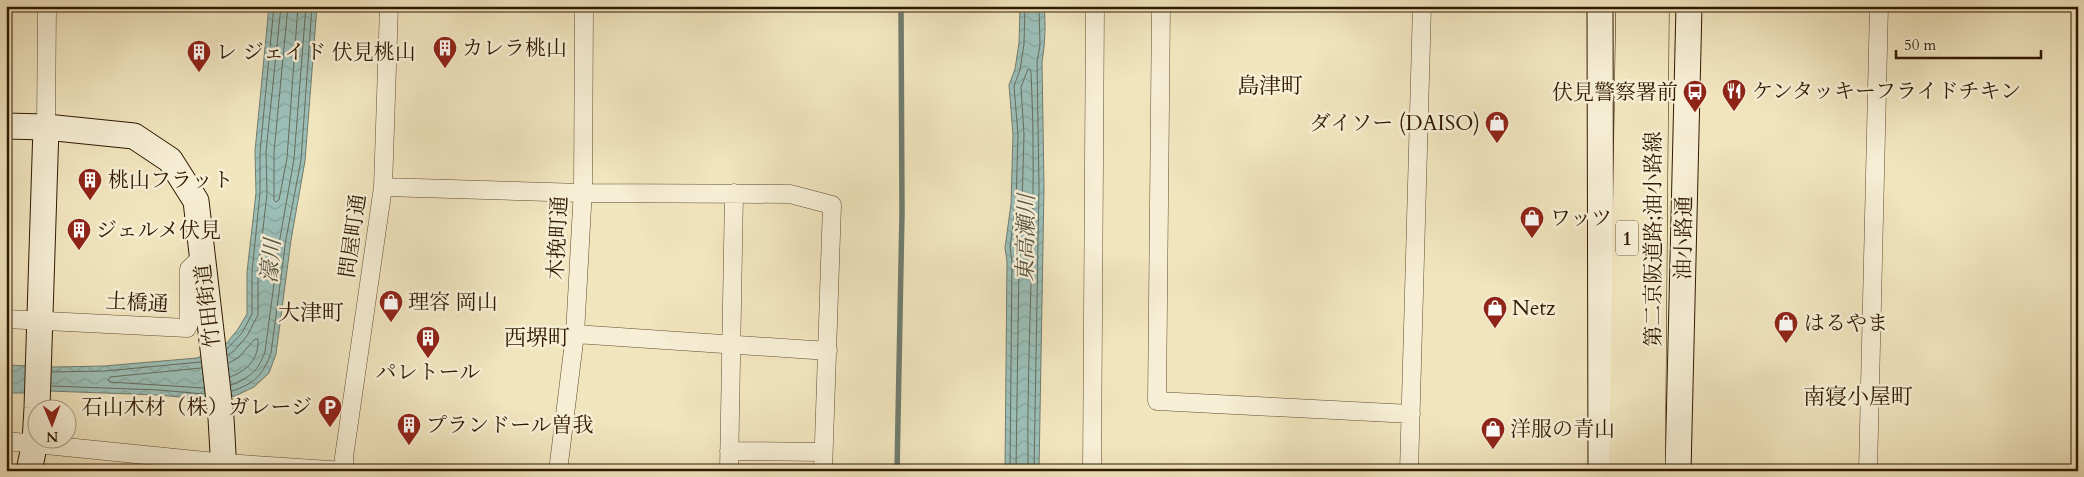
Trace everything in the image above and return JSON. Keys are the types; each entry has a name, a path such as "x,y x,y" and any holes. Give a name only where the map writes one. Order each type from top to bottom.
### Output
{"highway":[{"name":"第二京阪道路;油小路線","path":"1623,471 1630,6"},
{"name":"第二京阪道路;油小路線","path":"1650,471 1655,6"}],"street":[{"path":"37,400 46,127 47,6"},
{"name":"問屋町通","path":"345,471 344,457 383,187 389,6"},
{"name":"木挽町通","path":"558,471 575,334 582,193 584,6"},
{"path":"1092,471 1095,6"},
{"path":"1161,6 1157,401 1411,414"},
{"path":"1409,471 1422,6"},
{"path":"1600,6 1601,471"},
{"name":"油小路通","path":"1678,471 1689,6"},
{"path":"1868,471 1879,6"},
{"name":"竹田街道","path":"6,126 46,127 134,136 170,160 196,201 225,467"},
{"path":"383,187 582,193 790,194 832,205 823,471"},
{"path":"729,471 734,193"},
{"name":"土橋通","path":"6,319 187,328 189,324 189,269 202,257"},
{"path":"575,334 828,351"},
{"path":"6,441 28,442"},
{"path":"78,448 225,467 345,471"},
{"path":"29,471 33,450"},
{"path":"729,451 823,452"}],"water":[{"name":"濠川","path":"269,6 317,6 305,161 291,240 276,354 269,373 254,387 235,396 202,399 158,395 49,391 6,393 6,365 104,366 197,358 226,344 238,329 247,314 247,272 256,193 255,151"},
{"name":"東高瀬川","path":"1020,6 1044,6 1045,20 1042,62 1044,188 1039,471 1005,471 1007,261 1005,248 1011,204 1013,135 1009,85 1015,69 1019,43"}],"waterway":[{"path":"897,471 902,213 901,6"}],"place":[{"name":"カレラ桃山","path":"445,69"},
{"name":"レ ジェイド 伏見桃山","path":"199,73"},
{"name":"ケンタッキーフライドチキン","path":"1734,112"},
{"name":"伏見警察署前","path":"1695,113"},
{"name":"ダイソー (DAISO)","path":"1497,144"},
{"name":"桃山フラット","path":"90,201"},
{"name":"ワッツ","path":"1532,239"},
{"name":"ジェルメ伏見","path":"79,251"},
{"name":"理容 岡山","path":"391,323"},
{"name":"Netz","path":"1495,329"},
{"name":"はるやま","path":"1786,344"},
{"name":"パレトール","path":"428,359"},
{"name":"石山木材（株）ガレージ","path":"330,428"},
{"name":"プランドール曽我","path":"409,446"},
{"name":"洋服の青山","path":"1493,450"}],"district":[{"name":"島津町","path":"1270,86"},
{"name":"大津町","path":"311,313"},
{"name":"西堺町","path":"537,338"},
{"name":"南寝小屋町","path":"1858,397"}]}
